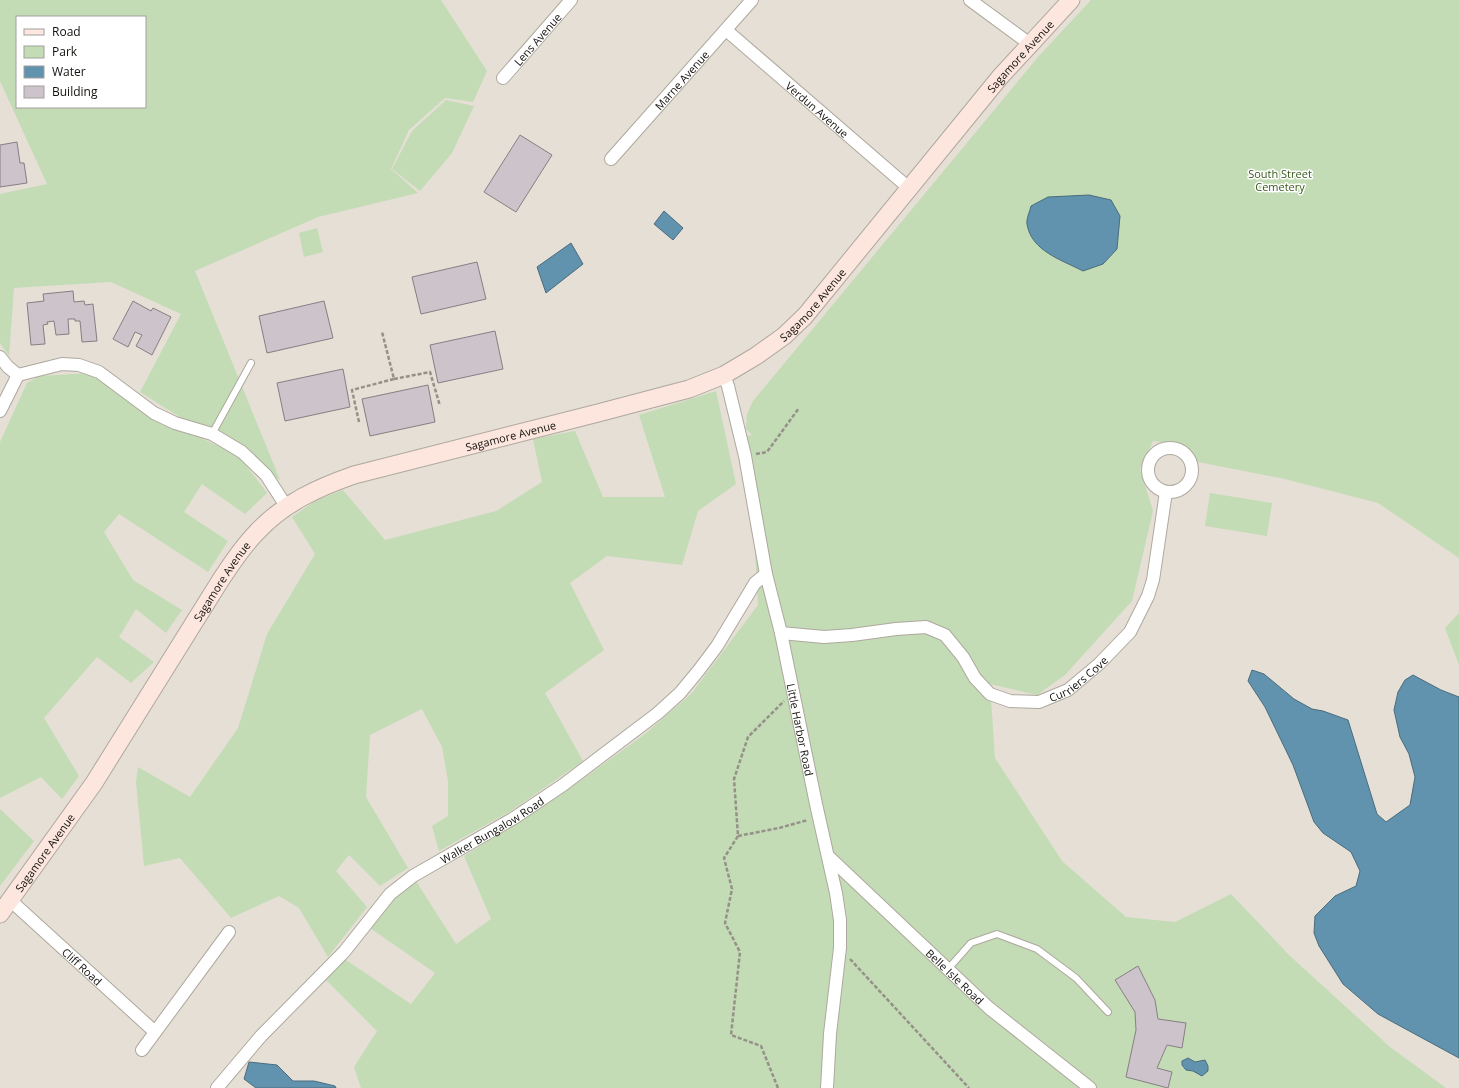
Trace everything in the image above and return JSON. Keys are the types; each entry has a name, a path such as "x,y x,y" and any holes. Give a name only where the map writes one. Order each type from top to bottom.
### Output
{"main road":[{"name":"Sagamore Avenue","path":"0,914 94,783 216,587 237,556 256,532 274,515 286,506 325,485 354,475 689,388 724,375 771,346 805,316 1000,77 1071,0"}],"street":[{"name":"Lens Avenue","path":"503,78 571,0"},
{"name":"Marne Avenue","path":"611,159 752,0"},
{"path":"970,0 1030,44"},
{"name":"Verdun Avenue","path":"726,30 910,189"},
{"path":"0,357 8,367 18,375"},
{"path":"18,375 62,364 79,365 99,372 154,413 175,423 212,434 242,452 266,475 286,506"},
{"path":"0,412 18,375"},
{"name":"Little Harbor Road","path":"724,375 745,456 766,574 781,633 792,692 838,906 840,920 840,948 830,1027 827,1088"},
{"name":"Curriers Cove","path":"781,633 832,636 926,627 945,635 963,657 975,678 990,694 1010,701 1039,702 1068,690 1099,664 1130,632 1148,596 1153,580 1166,492"},
{"name":"Walker Bungalow Road","path":"217,1088 261,1036 344,952 380,905 401,884 514,818 563,785 646,722 680,693 700,670 717,646 755,583 766,574"},
{"name":"Belle Isle Road","path":"828,856 989,1008 1090,1088"},
{"name":"Cliff Road","path":"10,900 155,1032"},
{"path":"142,1050 229,932"}],"lane":[{"path":"212,434 251,363"},
{"path":"948,969 971,943 997,934 1037,949 1076,978 1108,1012"}],"path":[{"path":"382,332 394,379"},
{"path":"359,422 352,390 394,379 430,372 440,406"},
{"path":"745,456 767,452 799,408"},
{"path":"778,1088 761,1046 731,1034 740,952 726,923 732,889 724,858 738,836 734,779 748,737 792,692"},
{"path":"738,836 778,828 819,817"},
{"path":"840,948 970,1088"}],"green space":[{"path":"0,0 441,0 487,71 473,102 445,98 409,130 391,169 418,193 318,217 195,271 280,480 140,392 181,314 111,282 14,288 9,356 0,343 0,194 47,184 0,81"},
{"name":"South Street Cemetery","path":"1091,0 1459,0 1459,558 1378,503 1285,479 1198,462 1185,445 1153,441 1140,469 1153,511 1132,601 1065,675 1037,695 990,684 995,758 1062,861 1126,917 1175,922 1231,894 1289,955 1390,1047 1446,1088 361,1088 354,1067 377,1031 326,980 343,958 411,1004 435,973 370,928 394,898 416,881 456,944 491,919 464,856 565,792 645,734 691,694 758,605 745,437 752,435 746,429 747,414 753,401 1038,57"},
{"path":"446,100 474,106 452,153 420,191 392,169 412,131"},
{"path":"317,228 323,252 304,257 299,233"},
{"path":"91,373 162,425 193,434 239,456 267,493 245,514 202,484 184,512 228,541 208,572 119,514 104,532 133,580 182,610 166,633 136,609 119,637 154,662 131,683 97,657 44,718 79,776 62,799 41,777 0,798 0,442 27,383 39,376"},
{"path":"716,391 736,484 698,511 682,565 607,556 570,583 604,650 545,693 583,761 511,811 439,851 432,826 448,816 448,781 442,747 422,709 370,735 366,797 408,868 380,886 349,855 336,871 367,907 328,957 299,908 279,896 231,918 180,858 144,866 136,782 138,767 190,797 238,728 267,634 315,554 292,517 315,501 343,490 385,540 496,511 542,482 533,439 575,431 603,497 665,497 639,415"},
{"path":"1210,493 1272,503 1267,536 1205,526"},
{"path":"1459,613 1459,665 1445,628"},
{"path":"0,809 34,841 0,886"}],"water":[{"path":"1089,195 1111,200 1120,216 1117,249 1103,264 1083,271 1049,254 1041,248 1034,241 1027,222 1031,206 1048,197"},
{"path":"664,211 683,228 673,240 654,224"},
{"path":"571,243 583,264 546,293 537,267"},
{"path":"1252,670 1264,674 1294,699 1312,709 1323,711 1348,720 1377,814 1386,822 1410,805 1415,777 1409,754 1400,737 1394,710 1398,692 1405,680 1413,675 1441,690 1459,697 1459,1058 1378,1014 1343,984 1319,946 1314,933 1315,916 1335,896 1356,886 1360,871 1351,852 1323,833 1314,822 1293,765 1265,707 1248,681"},
{"path":"1188,1058 1195,1062 1205,1060 1208,1066 1208,1071 1202,1076 1193,1071 1186,1070 1182,1065 1182,1061"},
{"path":"249,1062 277,1065 293,1081 314,1081 335,1086 336,1088 256,1088 244,1079"}],"building":[{"path":"520,135 552,155 516,212 484,192"},
{"path":"17,142 20,163 24,163 27,183 0,187 0,145"},
{"path":"477,262 486,299 421,314 412,277"},
{"path":"73,291 74,302 84,301 85,305 93,304 97,341 82,342 80,321 68,319 69,334 56,335 54,321 47,322 48,324 43,325 45,344 31,345 27,303 44,301 43,294"},
{"path":"133,301 151,311 153,308 171,317 152,355 136,346 142,335 135,332 128,347 113,339"},
{"path":"324,301 333,338 267,353 259,316"},
{"path":"495,331 503,369 438,383 430,345"},
{"path":"343,369 350,407 285,421 277,383"},
{"path":"428,385 435,422 370,436 362,399"},
{"path":"1138,966 1155,1000 1158,1019 1186,1023 1182,1048 1167,1045 1157,1068 1172,1072 1168,1088 1126,1077 1136,1030 1135,1012 1115,980"}]}
